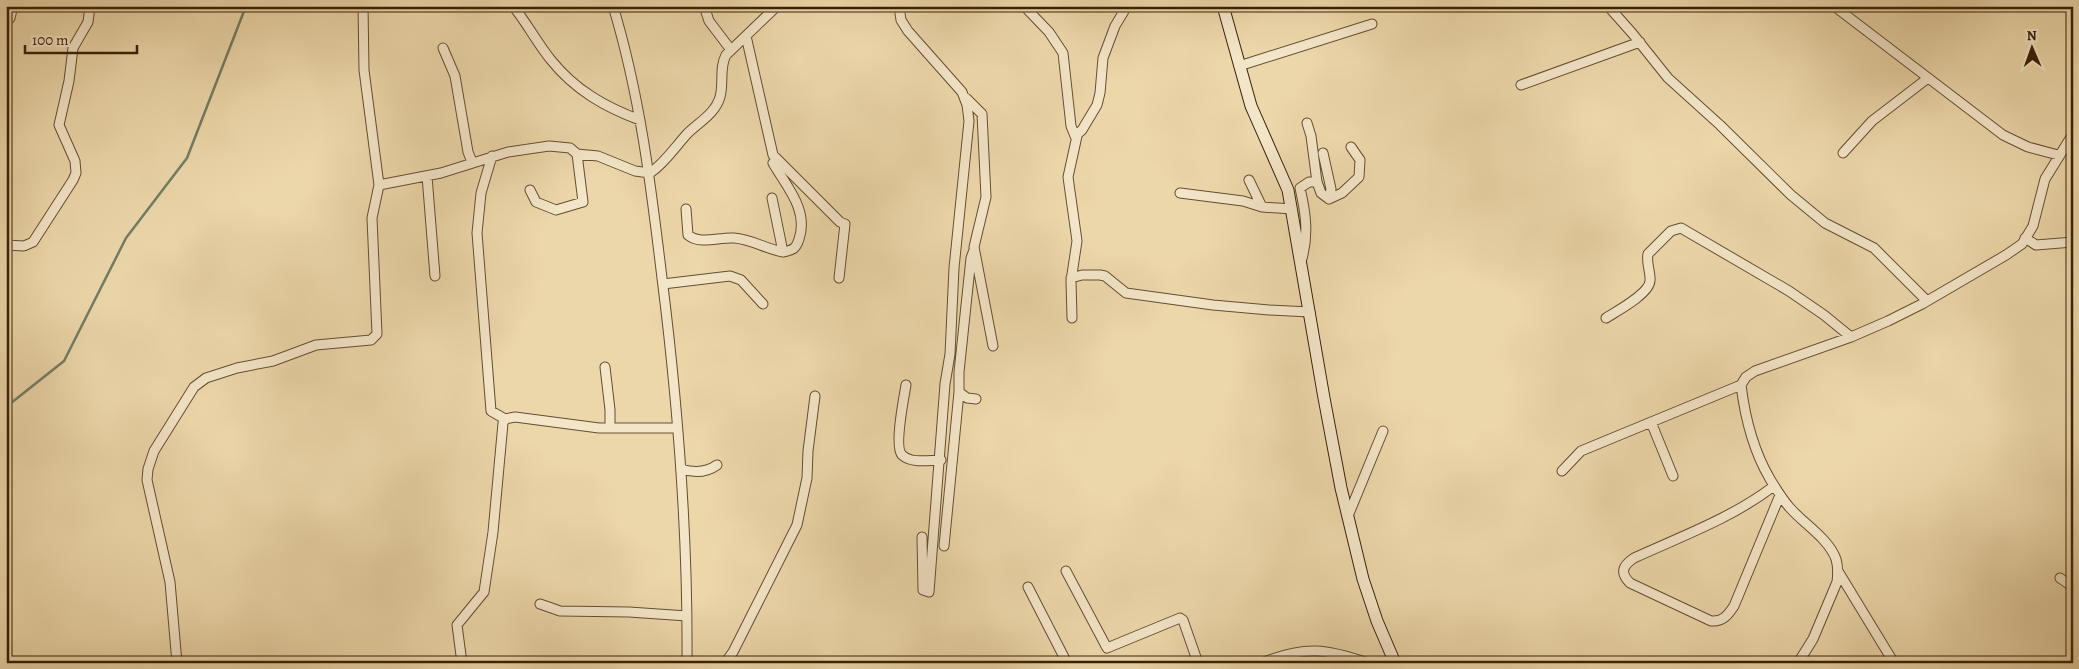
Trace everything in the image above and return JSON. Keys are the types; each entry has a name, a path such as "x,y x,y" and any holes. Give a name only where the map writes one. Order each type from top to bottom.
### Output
{"street":[{"path":"6,22 10,18 13,6"},
{"path":"6,245 24,246 32,242 76,173 75,161 59,125 69,81 73,48 88,22 90,6"},
{"path":"177,663 170,582 147,480 154,451 194,387 206,378 237,368 273,361 316,345 371,340 375,338 378,322 372,218 379,185 364,70 363,6"},
{"path":"513,6 551,59 570,80 587,94 610,108 640,120"},
{"path":"613,6 626,49 650,173 670,336 681,469 687,663"},
{"path":"704,6 709,21 731,50"},
{"path":"379,185 427,176 492,156 549,146 570,148 577,154 598,156 635,171 650,173 714,109 722,91 722,64 731,50 777,6"},
{"path":"899,6 901,20 908,31 982,114 986,197 971,258 944,546"},
{"path":"1072,318 1071,278 1078,241 1068,177 1077,136 1097,105 1103,58 1114,26 1127,6"},
{"path":"1223,6 1239,66 1260,130 1288,190 1324,398 1348,516 1363,579 1377,621 1395,663"},
{"path":"1608,6 1640,42 1668,78 1720,125 1798,202 1829,226 1874,248 1927,301"},
{"path":"1834,6 2009,139 2028,147 2058,155"},
{"path":"1029,8 1064,53 1070,126 1074,136 1077,136"},
{"path":"1239,66 1372,24"},
{"path":"746,36 772,155 840,222 845,224 839,278"},
{"path":"1521,85 1640,42"},
{"path":"443,48 446,59 452,66 455,76 468,152 472,162"},
{"path":"1842,153 1872,121 1928,78"},
{"path":"922,537 923,590 930,592 954,268 968,127 967,105 964,96"},
{"path":"1307,123 1321,193 1329,199"},
{"path":"1562,471 1581,450 1741,385 1746,377 1755,371 1851,337 1927,301 2006,256 2022,244 2034,226 2045,179 2058,155 2073,134"},
{"path":"1329,199 1342,193 1359,177 1360,160 1351,147"},
{"path":"1323,153 1331,189 1329,199"},
{"path":"530,190 536,202 556,210 582,202 577,154"},
{"path":"492,156 480,193 477,233 490,411 505,420 515,417 610,428 677,428"},
{"path":"686,209 688,235 693,240 701,241 712,238 743,239 772,250 783,252 792,250 797,247 801,234 801,217 792,193 773,163 776,159"},
{"path":"427,176 435,276"},
{"path":"1249,180 1262,207"},
{"path":"1301,262 1306,245 1306,217 1300,188 1309,182 1318,182"},
{"path":"1180,193 1243,202 1262,207 1292,209"},
{"path":"772,198 783,252"},
{"path":"1606,318 1646,289 1650,278 1647,265 1648,254 1671,231 1680,228 1789,291 1824,315 1851,337"},
{"path":"2025,238 2036,245 2073,242"},
{"path":"974,247 993,346"},
{"path":"1071,278 1082,275 1105,276 1126,293 1213,305 1310,312"},
{"path":"663,284 730,276 741,280 763,304"},
{"path":"605,367 610,428"},
{"path":"906,385 900,425 900,451 902,455 920,461 941,460"},
{"path":"1741,385 1755,451 1780,495 1790,508 1830,548 1836,560 1837,582 1825,613 1798,663"},
{"path":"959,392 967,398 976,399"},
{"path":"729,661 798,524 807,478 808,451 815,396"},
{"path":"462,663 457,625 484,592 493,532 503,423 505,420"},
{"path":"1651,422 1673,476"},
{"path":"1348,516 1384,430"},
{"path":"681,469 696,472 710,470 717,465"},
{"path":"1774,486 1747,505 1720,519 1634,558 1623,569 1624,577 1630,583 1711,621 1720,621 1728,615 1734,606 1780,495"},
{"path":"1066,571 1106,648 1180,618 1183,620 1198,663"},
{"path":"1838,571 1894,663"},
{"path":"2060,578 2073,587"},
{"path":"1028,587 1067,663"},
{"path":"540,604 560,611 629,612 687,616"},
{"path":"1262,663 1281,655 1313,650 1337,652 1368,663"}],"waterway":[{"path":"6,407 64,361 126,238 187,158 246,6"}]}
